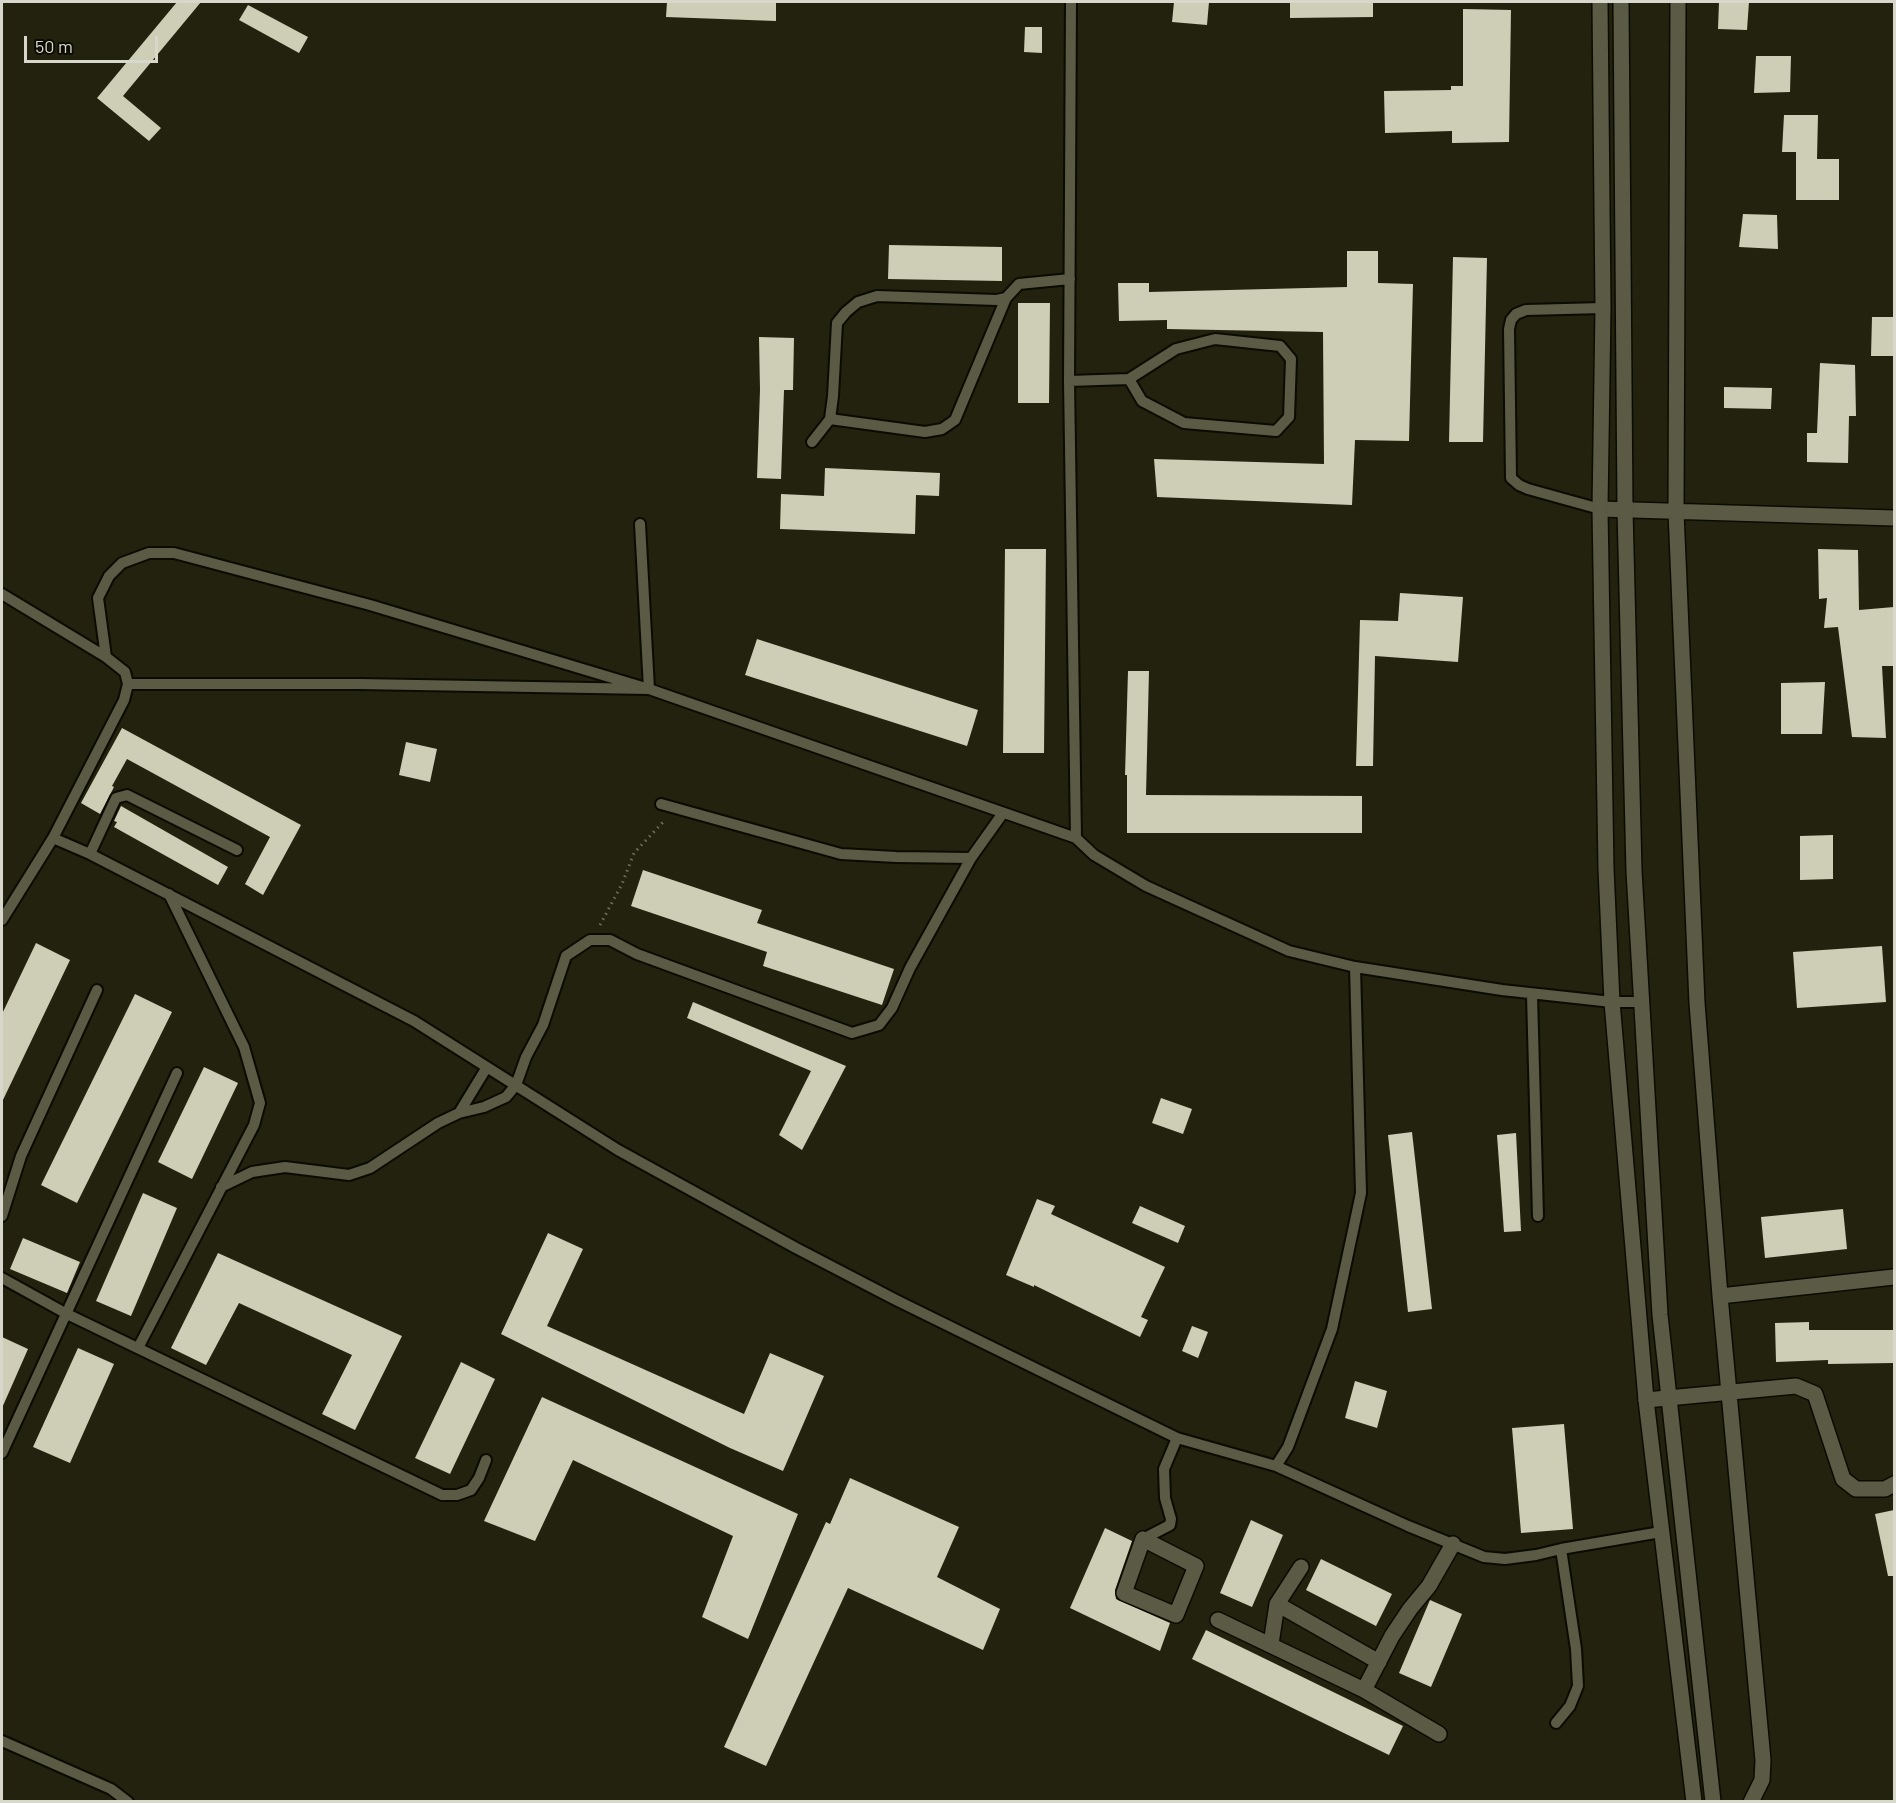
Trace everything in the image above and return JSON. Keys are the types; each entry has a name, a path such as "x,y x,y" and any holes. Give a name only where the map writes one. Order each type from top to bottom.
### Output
{"main road":[{"path":"1600,2 1603,308 1600,509 1606,869 1612,1002 1646,1400 1694,1802"},
{"path":"1622,2 1625,510 1634,871 1660,1315 1713,1802"},
{"path":"1678,2 1676,512 1697,1003 1720,1296 1763,1760 1762,1780 1751,1802"},
{"path":"1599,48 1621,50"},
{"path":"1600,509 1894,518"},
{"path":"1720,1296 1894,1277"},
{"path":"1646,1400 1796,1386 1815,1394 1843,1479 1856,1489 1885,1489 1894,1484"},
{"path":"1143,1539 1196,1566 1176,1615 1124,1593 1143,1539"},
{"path":"1364,1690 1392,1635 1429,1586 1453,1544"},
{"path":"1271,1644 1277,1604 1301,1567"},
{"path":"1277,1604 1379,1662"},
{"path":"1218,1620 1364,1690 1439,1734"}],"lane":[{"path":"1071,2 1069,381 1076,838"},
{"path":"830,419 925,432 942,429 955,420 1006,298 1019,284 1070,279"},
{"path":"812,442 830,419 834,396 837,323 858,302 877,296 997,300 1006,298"},
{"path":"1600,509 1528,489 1519,485 1511,477 1509,329 1511,320 1516,314 1526,310 1603,308"},
{"path":"1069,381 1129,379 1176,349 1215,339 1280,346 1291,359 1289,417 1276,431 1184,423 1142,401 1129,379"},
{"path":"639,524 649,689"},
{"path":"106,657 98,598 109,576 122,563 149,553 174,553 370,605 649,689 1076,838 1094,855 1146,886 1289,951 1355,967 1532,995 1612,1002 1642,1002"},
{"path":"2,594 106,657 125,672 128,684 124,700 53,838 2,920"},
{"path":"128,684 359,684 649,689"},
{"path":"90,854 116,798 127,795 237,850"},
{"path":"661,804 841,854 972,858"},
{"path":"221,1186 252,1172 285,1167 349,1175 360,1172 378,1164 418,1136 459,1113 497,1102 516,1085 526,1057 543,1025 566,956 590,940 610,940 637,954 852,1033 879,1025 892,1008 910,968 972,858 1003,813"},
{"path":"53,838 169,894 414,1021 618,1150 796,1248 896,1300 1177,1438 1276,1466 1408,1526 1484,1557 1505,1559 1536,1556 1562,1549 1661,1532"},
{"path":"138,1348 254,1125 260,1103 244,1047 169,894"},
{"path":"1276,1466 1288,1447 1332,1329 1361,1193 1355,967"},
{"path":"2,1216 21,1156 97,990"},
{"path":"1532,995 1538,1216"},
{"path":"459,1113 487,1067"},
{"path":"2,1454 177,1073"},
{"path":"2,1278 67,1314 442,1495 457,1495 471,1490 486,1460"},
{"path":"1143,1539 1170,1525 1171,1519 1165,1498 1164,1469 1177,1438"},
{"path":"1556,1723 1570,1706 1578,1686 1576,1649 1562,1549"},
{"path":"2,1741 111,1789 128,1802"}],"path":[{"path":"590,940 606,916 634,853 677,809"}],"building":[{"path":"177,2 201,2 123,96 161,128 149,141 97,98"},
{"path":"667,2 776,2 776,21 666,17"},
{"path":"1174,2 1209,2 1207,25 1172,22"},
{"path":"1290,2 1373,2 1373,17 1290,18"},
{"path":"1719,2 1749,2 1747,30 1718,29"},
{"path":"248,5 308,37 299,53 239,20"},
{"path":"1463,9 1511,10 1509,142 1452,143 1452,131 1385,133 1384,91 1451,90 1451,86 1463,86"},
{"path":"1025,27 1042,27 1042,53 1024,52"},
{"path":"1756,56 1791,56 1790,92 1754,93"},
{"path":"1784,115 1818,115 1817,159 1839,159 1839,200 1796,200 1796,152 1782,152"},
{"path":"1743,214 1777,215 1778,249 1739,247"},
{"path":"889,245 1002,247 1002,281 888,279"},
{"path":"1347,251 1378,251 1378,283 1413,284 1409,441 1355,440 1352,505 1157,497 1154,459 1324,464 1323,332 1167,329 1167,320 1119,321 1118,283 1149,283 1149,292 1347,287"},
{"path":"1453,257 1487,258 1483,442 1449,442"},
{"path":"1018,303 1050,303 1049,403 1018,403"},
{"path":"1872,317 1894,317 1894,356 1871,356"},
{"path":"759,337 794,338 793,390 784,390 781,479 757,478"},
{"path":"1820,363 1855,365 1856,416 1849,416 1848,463 1807,462 1807,433 1817,433"},
{"path":"1724,387 1772,388 1771,409 1724,408"},
{"path":"825,468 940,473 939,496 916,495 915,534 780,529 781,494 824,496"},
{"path":"1005,549 1046,549 1044,753 1003,753"},
{"path":"1818,549 1858,550 1859,610 1894,607 1894,666 1882,666 1886,738 1852,737 1838,627 1824,628 1827,598 1819,599"},
{"path":"1400,593 1463,597 1458,662 1375,656 1373,766 1356,766 1360,620 1398,621"},
{"path":"757,639 978,710 967,746 745,675"},
{"path":"1128,671 1149,671 1146,795 1362,796 1362,833 1127,833 1127,775 1125,775"},
{"path":"1825,682 1822,734 1781,734 1781,683"},
{"path":"122,728 301,825 263,895 245,884 270,837 127,759 100,814 81,803"},
{"path":"406,742 437,749 430,782 399,775"},
{"path":"121,806 228,867 218,885 114,827 117,822 114,821"},
{"path":"1833,835 1833,879 1800,880 1800,836"},
{"path":"643,870 762,910 757,923 894,969 882,1005 763,966 767,952 631,906"},
{"path":"36,943 70,960 2,1102 2,1014"},
{"path":"1882,946 1886,1002 1797,1008 1793,952"},
{"path":"135,994 172,1012 77,1203 41,1185"},
{"path":"693,1002 846,1066 802,1150 779,1135 811,1071 687,1018"},
{"path":"204,1067 238,1083 192,1179 158,1162"},
{"path":"1161,1098 1192,1109 1183,1134 1152,1123"},
{"path":"1412,1132 1432,1309 1408,1312 1388,1135"},
{"path":"1516,1133 1521,1231 1504,1232 1497,1135"},
{"path":"143,1193 177,1208 131,1316 96,1301"},
{"path":"1037,1199 1055,1206 1051,1214 1165,1267 1141,1317 1148,1320 1140,1337 1034,1285 1034,1287 1006,1275"},
{"path":"1140,1206 1185,1226 1178,1243 1132,1223"},
{"path":"1843,1209 1847,1249 1765,1258 1761,1217"},
{"path":"548,1233 583,1249 547,1326 744,1414 770,1353 824,1376 783,1471 730,1448 501,1334"},
{"path":"23,1238 80,1262 67,1293 10,1269"},
{"path":"218,1253 402,1336 355,1430 322,1414 352,1355 239,1303 206,1365 171,1348"},
{"path":"1809,1322 1809,1330 1894,1330 1894,1363 1828,1364 1828,1360 1776,1362 1775,1323"},
{"path":"1192,1326 1208,1332 1198,1358 1182,1351"},
{"path":"2,1337 28,1349 2,1408"},
{"path":"78,1348 114,1364 70,1463 33,1447"},
{"path":"461,1362 495,1379 450,1474 415,1458"},
{"path":"1355,1381 1387,1391 1377,1428 1345,1418"},
{"path":"542,1397 798,1514 748,1639 702,1617 733,1536 573,1460 535,1541 484,1521"},
{"path":"1564,1424 1573,1529 1521,1533 1512,1428"},
{"path":"850,1478 959,1527 937,1577 1000,1609 983,1650 848,1588 766,1766 724,1747 826,1522 830,1524"},
{"path":"1894,1510 1894,1576 1888,1576 1875,1514"},
{"path":"1251,1520 1283,1535 1252,1607 1220,1593"},
{"path":"1105,1528 1132,1541 1115,1590 1116,1599 1170,1623 1160,1651 1070,1608"},
{"path":"1321,1559 1392,1594 1376,1626 1306,1590"},
{"path":"1430,1600 1462,1614 1431,1687 1399,1673"},
{"path":"1206,1630 1403,1726 1389,1755 1192,1659"}]}
